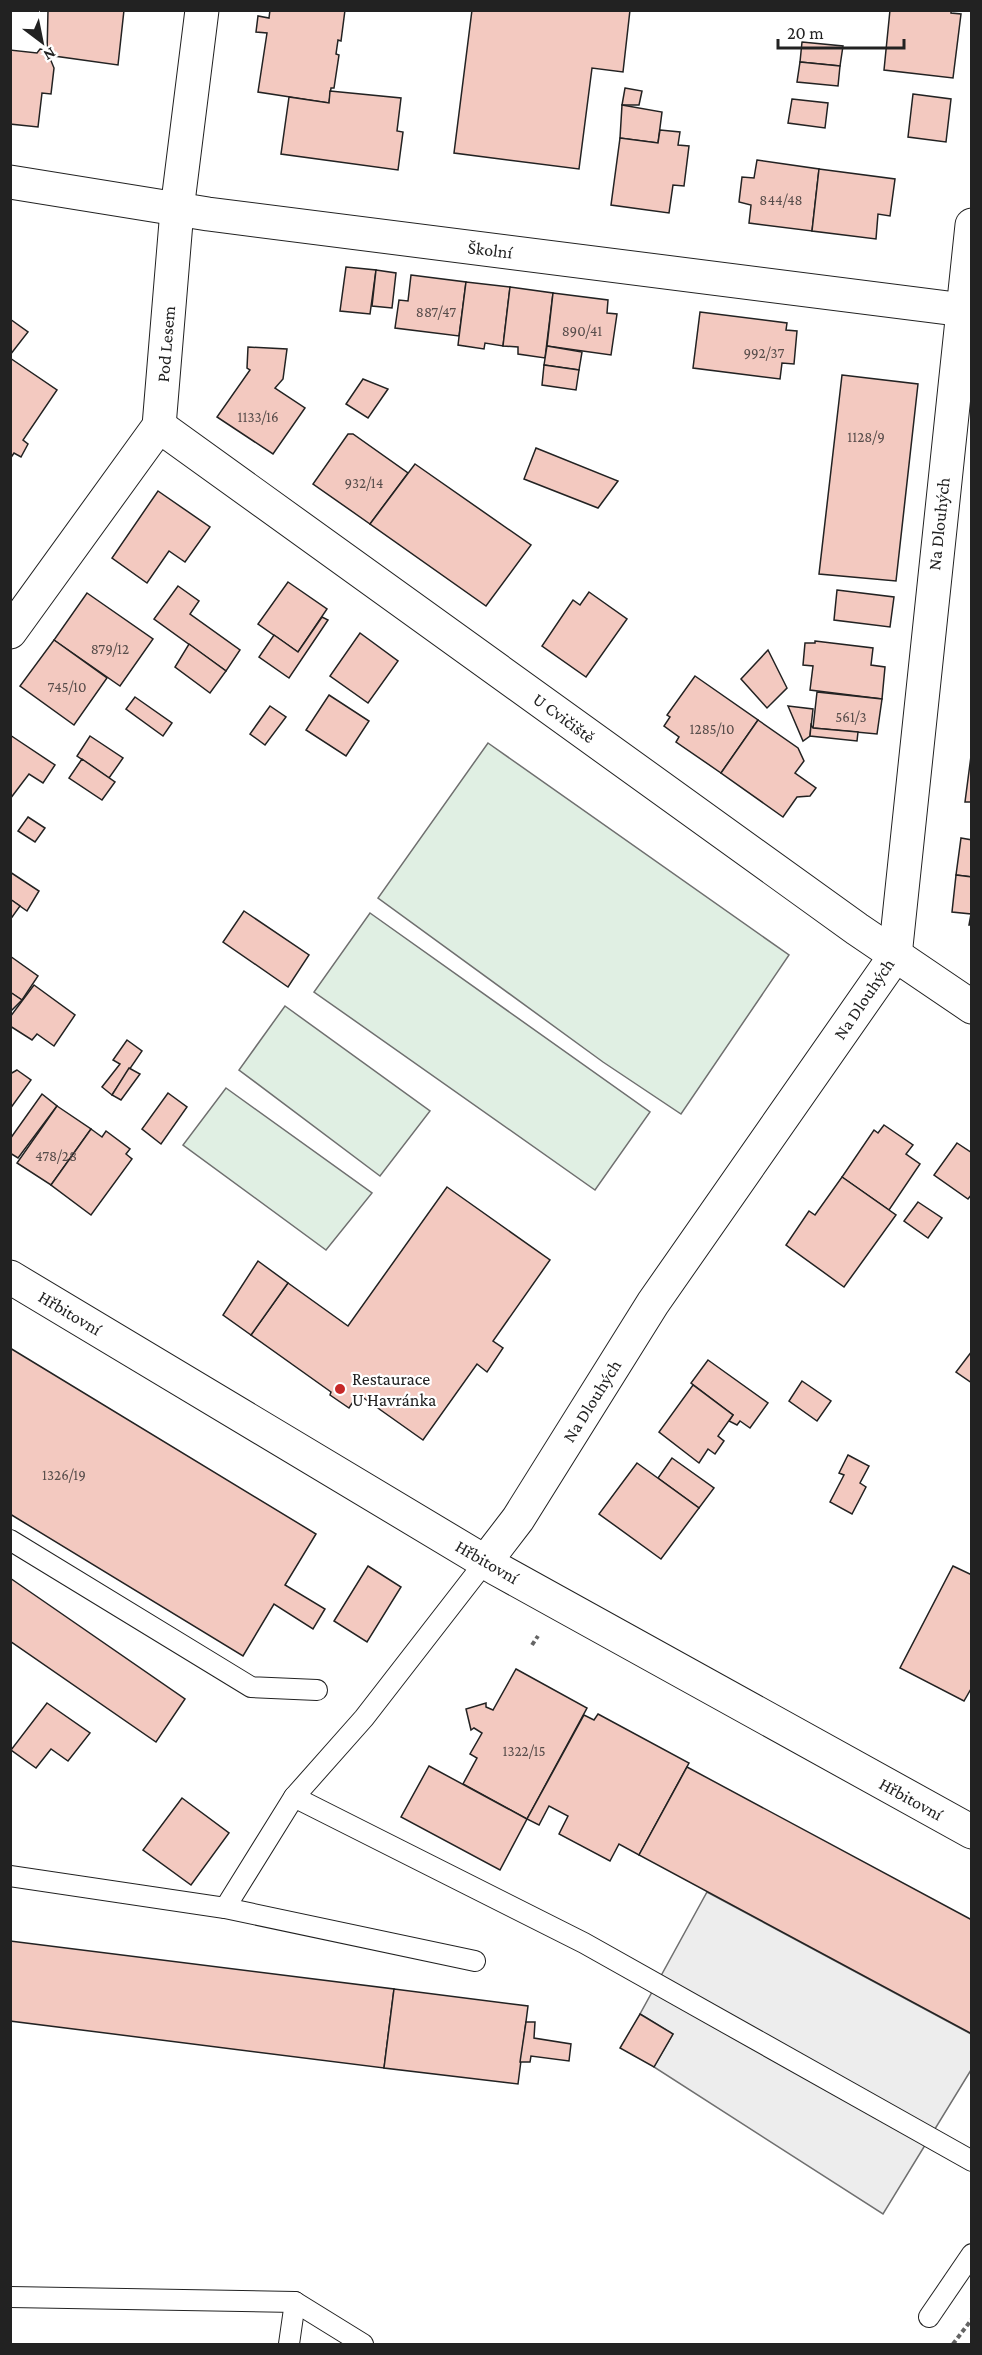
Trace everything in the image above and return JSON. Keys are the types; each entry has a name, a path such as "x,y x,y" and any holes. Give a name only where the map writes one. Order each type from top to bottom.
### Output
{"street":[{"name":"Pod Lesem","path":"159,426 177,210 202,10"},
{"name":"Školní","path":"10,182 177,210 967,310"},
{"name":"Na Dlouhých","path":"485,1562 518,1519 653,1303 895,956 967,310 972,225"},
{"path":"10,632 159,426"},
{"name":"U Cvičiště","path":"159,426 895,956 972,1007"},
{"name":"Hřbitovní","path":"10,1277 485,1562 972,1832"}],"lane":[{"path":"10,1540 251,1687 317,1690"},
{"path":"225,1908 294,1797 364,1718 485,1562"},
{"path":"294,1797 584,1943 972,2160"},
{"path":"10,1876 225,1908 474,1961"},
{"path":"929,2317 972,2254"},
{"path":"10,2297 295,2302 363,2344"},
{"path":"289,2344 295,2302"}],"path":[{"path":"953,2344 972,2319"}],"green space":[{"path":"488,743 789,955 681,1114 603,1062 378,898"},
{"path":"370,913 650,1112 595,1190 314,992"},
{"path":"285,1006 430,1111 380,1176 239,1070"},
{"path":"226,1088 372,1193 326,1250 183,1145"}],"shaded area":[{"path":"707,1892 971,2034 971,2070 883,2214 654,2067 673,2034 640,2014"}],"building":[{"path":"48,10 124,10 118,65 47,55"},
{"path":"270,10 345,10 341,41 338,40 336,54 339,55 334,88 331,88 329,103 258,92 267,33 256,32 258,16 269,18"},
{"path":"472,10 630,10 623,72 592,68 579,169 454,153"},
{"path":"890,10 951,10 951,13 961,14 953,78 884,70"},
{"path":"802,42 843,46 840,66 800,62"},
{"path":"40,49 47,51 54,68 51,94 42,93 38,127 10,124 10,50 37,53"},
{"path":"800,62 840,66 838,86 797,82"},
{"path":"625,88 642,91 639,105 622,105"},
{"path":"330,91 401,98 397,131 403,132 398,170 281,154 289,97 329,103"},
{"path":"913,94 951,99 946,142 908,137"},
{"path":"792,99 828,103 825,128 788,123"},
{"path":"622,105 662,112 658,143 620,138"},
{"path":"660,130 680,132 678,145 689,146 684,186 673,185 669,213 611,205 620,138 658,143"},
{"path":"757,160 819,169 812,231 749,223 751,205 739,202 742,177 754,178"},
{"path":"819,169 895,179 890,216 878,214 876,239 812,231"},
{"path":"346,267 376,270 370,314 340,311"},
{"path":"376,270 396,273 392,308 372,306"},
{"path":"411,275 466,282 459,336 395,328 399,300 408,301"},
{"path":"466,282 510,287 503,346 485,343 484,349 458,345"},
{"path":"510,287 553,293 545,358 518,354 518,347 503,346"},
{"path":"553,293 608,300 607,313 617,314 611,355 547,346"},
{"path":"700,312 787,323 786,330 797,331 794,364 782,363 780,379 693,368"},
{"path":"10,319 28,332 10,355"},
{"path":"547,346 582,352 579,370 544,365"},
{"path":"248,347 287,349 283,379 275,388 305,408 273,454 217,417 250,370 247,368"},
{"path":"10,358 57,390 23,440 28,444 21,457 14,453 10,459"},
{"path":"544,365 579,370 576,390 542,385"},
{"path":"842,375 918,384 896,581 819,574"},
{"path":"363,379 388,389 368,418 346,404"},
{"path":"348,434 353,434 408,473 370,524 313,484"},
{"path":"536,448 618,481 598,508 524,479"},
{"path":"415,464 531,545 486,606 370,524"},
{"path":"158,491 210,527 185,562 169,551 147,583 112,558"},
{"path":"288,582 327,609 298,652 258,624"},
{"path":"178,586 199,601 190,614 240,650 226,671 154,619"},
{"path":"837,590 894,597 890,627 834,620"},
{"path":"589,592 627,619 586,677 542,646 573,600 580,605"},
{"path":"87,593 153,639 120,686 54,640"},
{"path":"322,617 328,620 289,678 259,657 274,635 298,652"},
{"path":"360,633 398,661 368,703 330,676"},
{"path":"54,640 107,678 74,725 20,686"},
{"path":"815,641 873,648 871,665 885,667 882,699 810,690 813,666 803,665 805,643 815,643"},
{"path":"189,644 226,671 210,693 175,667"},
{"path":"768,650 787,688 767,708 741,679"},
{"path":"695,676 758,720 721,773 676,742 679,737 664,726 670,717 667,715"},
{"path":"817,692 882,699 877,734 813,728"},
{"path":"329,695 369,721 346,756 306,730"},
{"path":"135,697 172,723 163,736 126,709"},
{"path":"270,706 286,717 265,745 250,734"},
{"path":"788,706 813,709 810,736 803,741"},
{"path":"758,720 798,748 804,761 795,773 816,788 810,796 797,797 783,817 721,773"},
{"path":"811,725 813,728 858,732 857,741 810,736"},
{"path":"10,735 55,765 43,783 29,774 10,799"},
{"path":"90,736 123,758 109,778 77,756"},
{"path":"971,756 972,802 965,802"},
{"path":"82,759 115,782 102,800 69,778"},
{"path":"28,817 45,828 35,842 18,831"},
{"path":"961,838 972,840 972,877 956,875"},
{"path":"10,872 39,891 27,911 10,899"},
{"path":"956,875 972,877 972,925 969,925 971,914 952,912"},
{"path":"10,899 20,906 10,920"},
{"path":"244,911 309,955 288,987 223,942"},
{"path":"10,956 38,976 22,1000 10,992"},
{"path":"34,985 75,1015 54,1046 37,1034 32,1040 10,1026 10,1017"},
{"path":"10,992 22,1000 10,1012"},
{"path":"127,1040 142,1051 112,1095 102,1087 120,1064 113,1060"},
{"path":"129,1068 140,1074 121,1100 112,1095"},
{"path":"17,1070 31,1080 10,1109 10,1074"},
{"path":"168,1093 187,1107 161,1144 142,1129"},
{"path":"42,1094 57,1106 18,1158 10,1153 10,1139"},
{"path":"57,1106 91,1129 51,1185 17,1163"},
{"path":"884,1125 913,1145 906,1154 920,1164 889,1210 842,1177 874,1130 878,1133"},
{"path":"91,1129 102,1137 106,1131 130,1149 126,1154 132,1159 91,1215 51,1185"},
{"path":"957,1143 972,1153 972,1194 968,1199 934,1175"},
{"path":"842,1177 896,1215 844,1287 786,1245 809,1211 815,1215"},
{"path":"447,1187 550,1260 493,1341 503,1348 487,1372 477,1364 423,1440 358,1394 349,1408 330,1395 331,1392 251,1335 288,1283 348,1326"},
{"path":"918,1202 942,1218 928,1238 904,1221"},
{"path":"258,1261 288,1283 251,1335 223,1315"},
{"path":"10,1348 316,1534 285,1585 325,1609 313,1629 274,1604 243,1656 10,1514"},
{"path":"972,1351 972,1383 956,1372"},
{"path":"708,1360 768,1403 750,1428 740,1421 737,1425 729,1421 733,1415 691,1383"},
{"path":"802,1381 831,1401 817,1421 789,1401"},
{"path":"693,1385 733,1415 718,1436 724,1441 715,1454 708,1449 699,1463 659,1432"},
{"path":"848,1455 869,1466 860,1483 866,1487 852,1514 830,1502 844,1475 839,1473"},
{"path":"672,1458 714,1488 699,1508 658,1478"},
{"path":"637,1463 699,1508 661,1559 599,1514"},
{"path":"368,1566 401,1587 367,1642 334,1621"},
{"path":"953,1566 972,1575 972,1687 964,1701 900,1668"},
{"path":"10,1578 185,1699 156,1742 10,1641"},
{"path":"516,1669 587,1708 527,1819 463,1784 477,1758 470,1754 482,1733 474,1728 471,1730 466,1709 486,1703 486,1707 493,1710"},
{"path":"47,1703 90,1733 68,1761 51,1749 36,1768 11,1750"},
{"path":"598,1714 689,1763 639,1855 619,1844 610,1861 559,1834 568,1816 549,1806 539,1825 527,1819 584,1715 594,1720"},
{"path":"429,1766 527,1819 500,1870 401,1817"},
{"path":"687,1767 972,1920 972,2034 639,1855"},
{"path":"182,1798 229,1833 191,1885 143,1850"},
{"path":"10,1941 394,1989 384,2068 10,2021"},
{"path":"394,1989 528,2006 518,2084 384,2068"},
{"path":"640,2014 673,2034 654,2067 620,2048"},
{"path":"526,2022 535,2022 534,2038 571,2044 569,2061 531,2056 530,2062 520,2062"}],"place":[{"name":"Restaurace U Havránka","path":"340,1389"}]}
